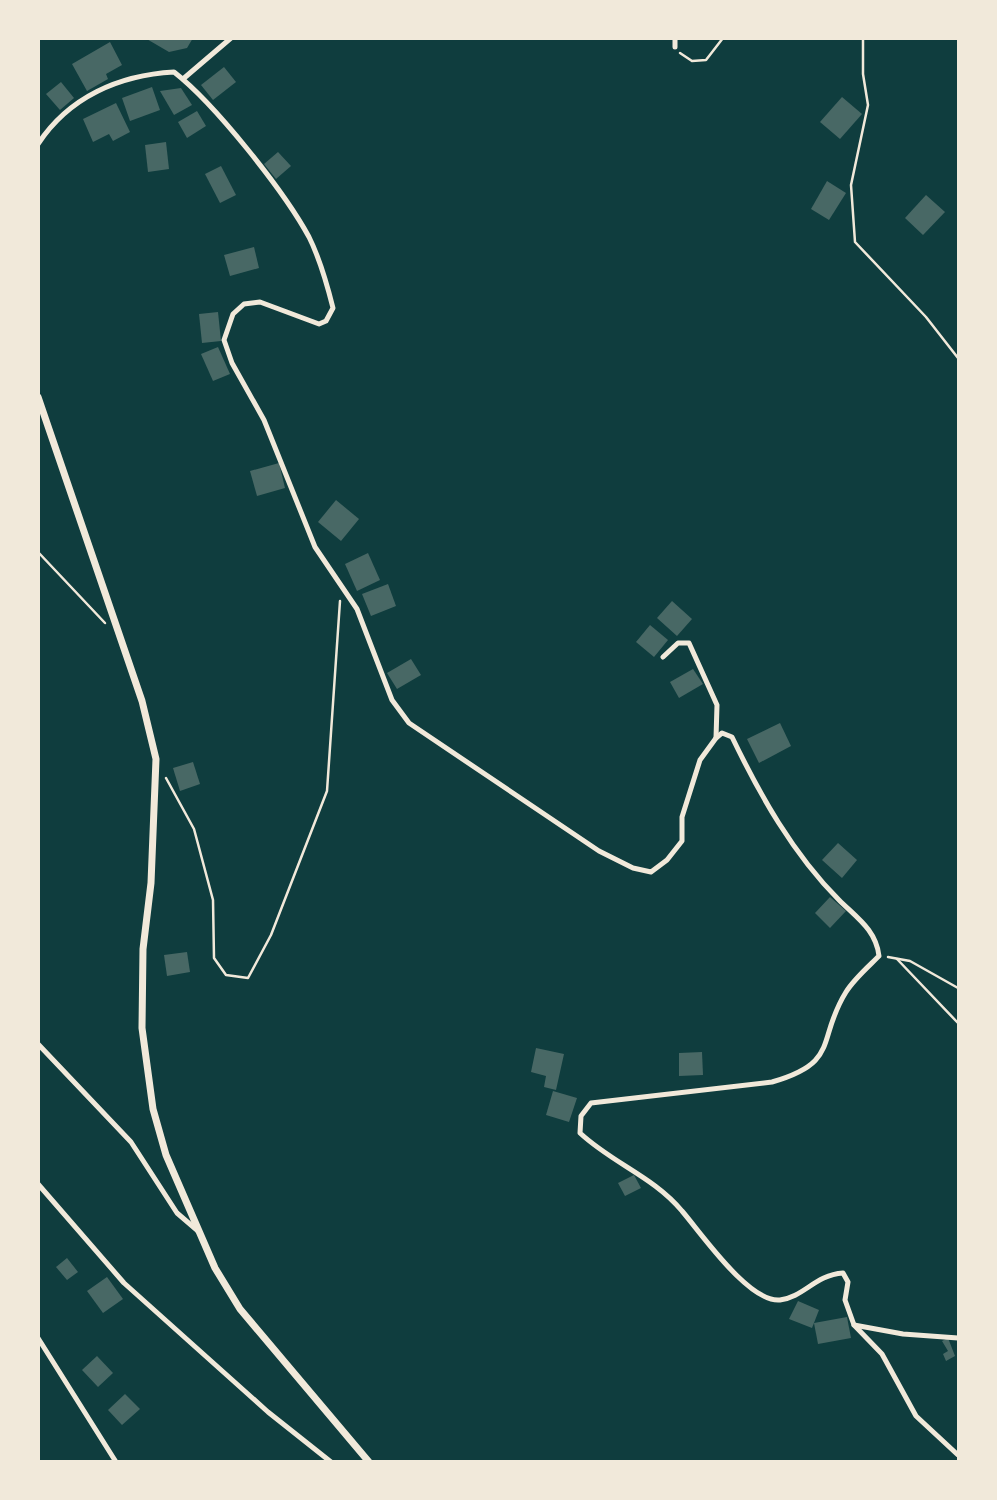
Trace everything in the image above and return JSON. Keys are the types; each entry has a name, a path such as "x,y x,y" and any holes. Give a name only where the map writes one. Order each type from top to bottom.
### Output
{"street":[{"path":"183,79 230,38"},
{"path":"675,38 675,47"},
{"path":"38,144 50,126 79,101 118,81 145,74 174,72 267,177 309,237 327,283 333,308 326,321 319,324 260,302 244,304 233,314 224,340 232,363 264,420 315,547 357,610 392,699 409,723 599,851 633,868 651,872 667,860 682,841 682,817 700,760 722,733 732,737 786,835 837,899 877,940 879,956 846,992 825,1051 797,1075 772,1082 591,1103 581,1116 580,1133 598,1149 652,1182 680,1209 720,1258 763,1296 780,1300 803,1291 827,1274 843,1273 848,1282 845,1300 854,1325 882,1354 916,1416 958,1455"},
{"path":"38,397 142,701 156,759 151,883 144,949 142,1028 153,1109 166,1155 215,1268 240,1309 369,1461"},
{"path":"663,657 678,643 689,643 717,705 716,738"},
{"path":"38,1044 131,1142 177,1213 198,1231"},
{"path":"38,1184 124,1283 268,1412 331,1461"},
{"path":"854,1325 958,1338"},
{"path":"38,1338 116,1461"}],"path":[{"path":"675,47 692,61 706,60 723,38"},
{"path":"863,38 863,74 868,105 851,185 855,242 926,317 958,358"},
{"path":"38,552 119,639"},
{"path":"156,759 194,829 213,900 214,958 226,975 248,978 271,935 327,791 341,586"},
{"path":"879,956 910,961 958,988"},
{"path":"897,959 958,1023"}],"building":[{"path":"145,38 193,38 187,48 169,52"},
{"path":"110,42 122,65 106,74 108,79 87,91 72,64"},
{"path":"224,67 236,82 213,100 201,85"},
{"path":"61,82 74,98 60,110 46,94"},
{"path":"152,87 160,110 130,121 122,98"},
{"path":"181,88 192,105 174,115 160,91"},
{"path":"842,97 862,114 840,139 820,122"},
{"path":"116,103 130,132 113,141 109,134 93,142 83,119"},
{"path":"197,111 206,126 187,138 178,122"},
{"path":"166,142 169,169 148,172 145,145"},
{"path":"278,152 291,166 276,179 264,164"},
{"path":"221,166 236,195 220,203 205,174"},
{"path":"827,181 846,193 829,220 811,209"},
{"path":"926,195 945,212 923,235 905,218"},
{"path":"254,247 259,268 230,276 224,255"},
{"path":"218,312 221,341 202,343 199,314"},
{"path":"218,347 230,374 213,381 201,354"},
{"path":"279,463 285,488 257,496 250,471"},
{"path":"336,500 359,519 341,541 318,522"},
{"path":"368,553 380,580 357,591 345,564"},
{"path":"388,584 396,606 371,616 362,594"},
{"path":"672,601 692,619 677,636 657,618"},
{"path":"650,625 668,640 654,657 636,642"},
{"path":"411,659 421,675 397,689 387,673"},
{"path":"693,669 703,684 679,698 670,682"},
{"path":"780,723 791,746 759,763 747,739"},
{"path":"193,762 200,784 180,791 173,768"},
{"path":"838,843 857,860 842,878 822,860"},
{"path":"830,897 846,911 830,928 815,913"},
{"path":"187,952 190,972 167,976 164,955"},
{"path":"536,1048 564,1054 556,1090 544,1087 546,1076 531,1072"},
{"path":"702,1052 703,1075 679,1076 679,1053"},
{"path":"553,1091 577,1098 569,1122 546,1115"},
{"path":"634,1175 641,1188 625,1196 618,1183"},
{"path":"67,1258 78,1272 67,1280 56,1267"},
{"path":"107,1277 123,1299 103,1313 87,1291"},
{"path":"798,1301 819,1310 812,1328 789,1319"},
{"path":"847,1317 851,1338 818,1344 814,1323"},
{"path":"948,1338 955,1356 946,1361 943,1354 948,1351 942,1341"},
{"path":"97,1356 113,1373 98,1387 82,1370"},
{"path":"125,1394 140,1409 122,1425 108,1410"}]}
